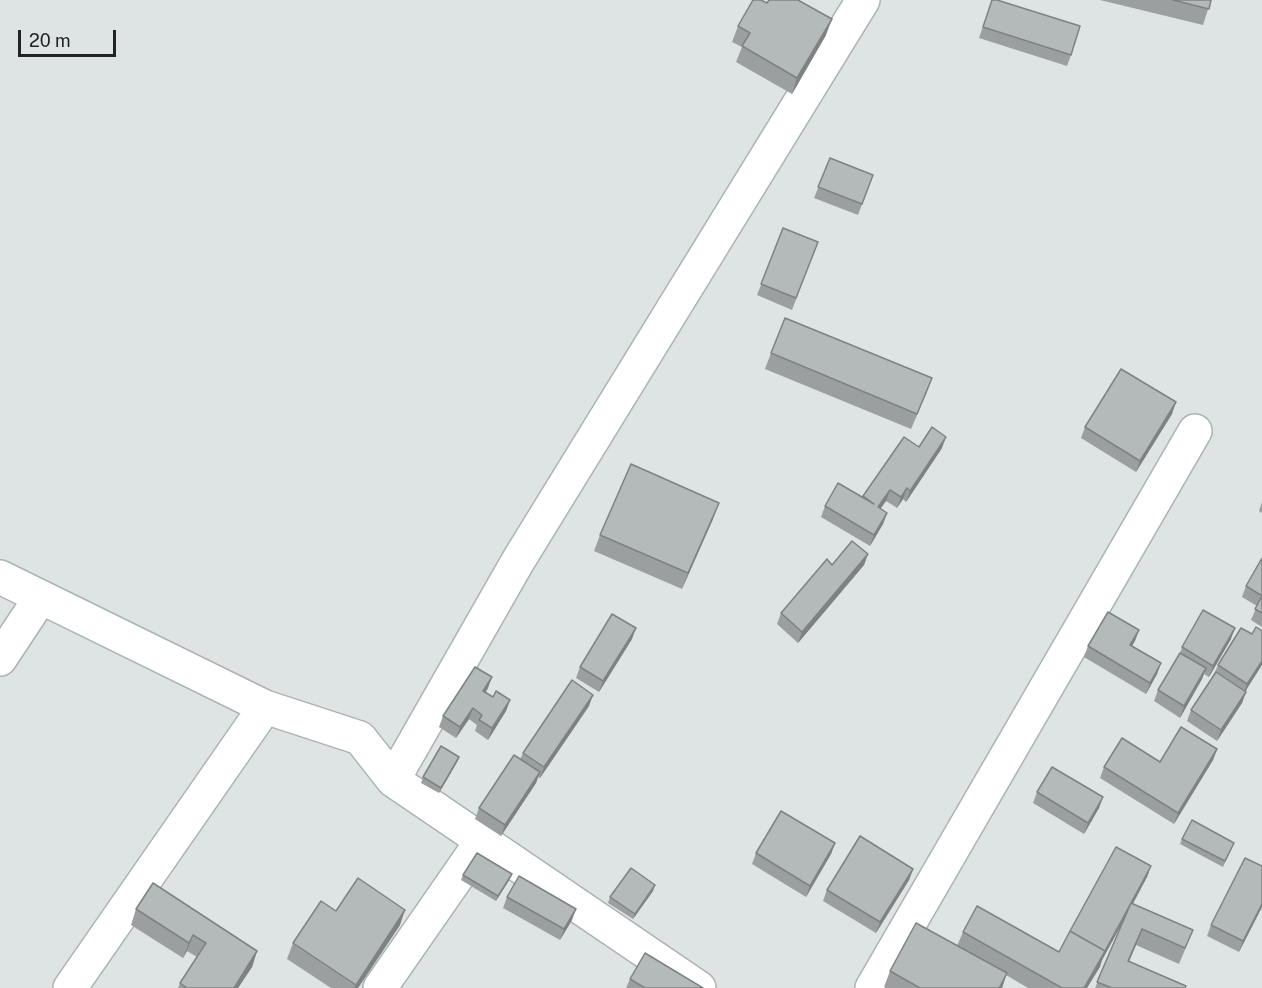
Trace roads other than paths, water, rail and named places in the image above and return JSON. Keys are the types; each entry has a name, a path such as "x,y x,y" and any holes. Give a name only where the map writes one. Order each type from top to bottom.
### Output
{"street":[{"path":"393,780 518,561 863,0"},
{"path":"872,988 1196,431"},
{"path":"0,577 265,707 360,738 393,780 699,988"},
{"path":"0,659 41,597"},
{"path":"70,988 265,707"},
{"path":"380,988 482,841"}]}
